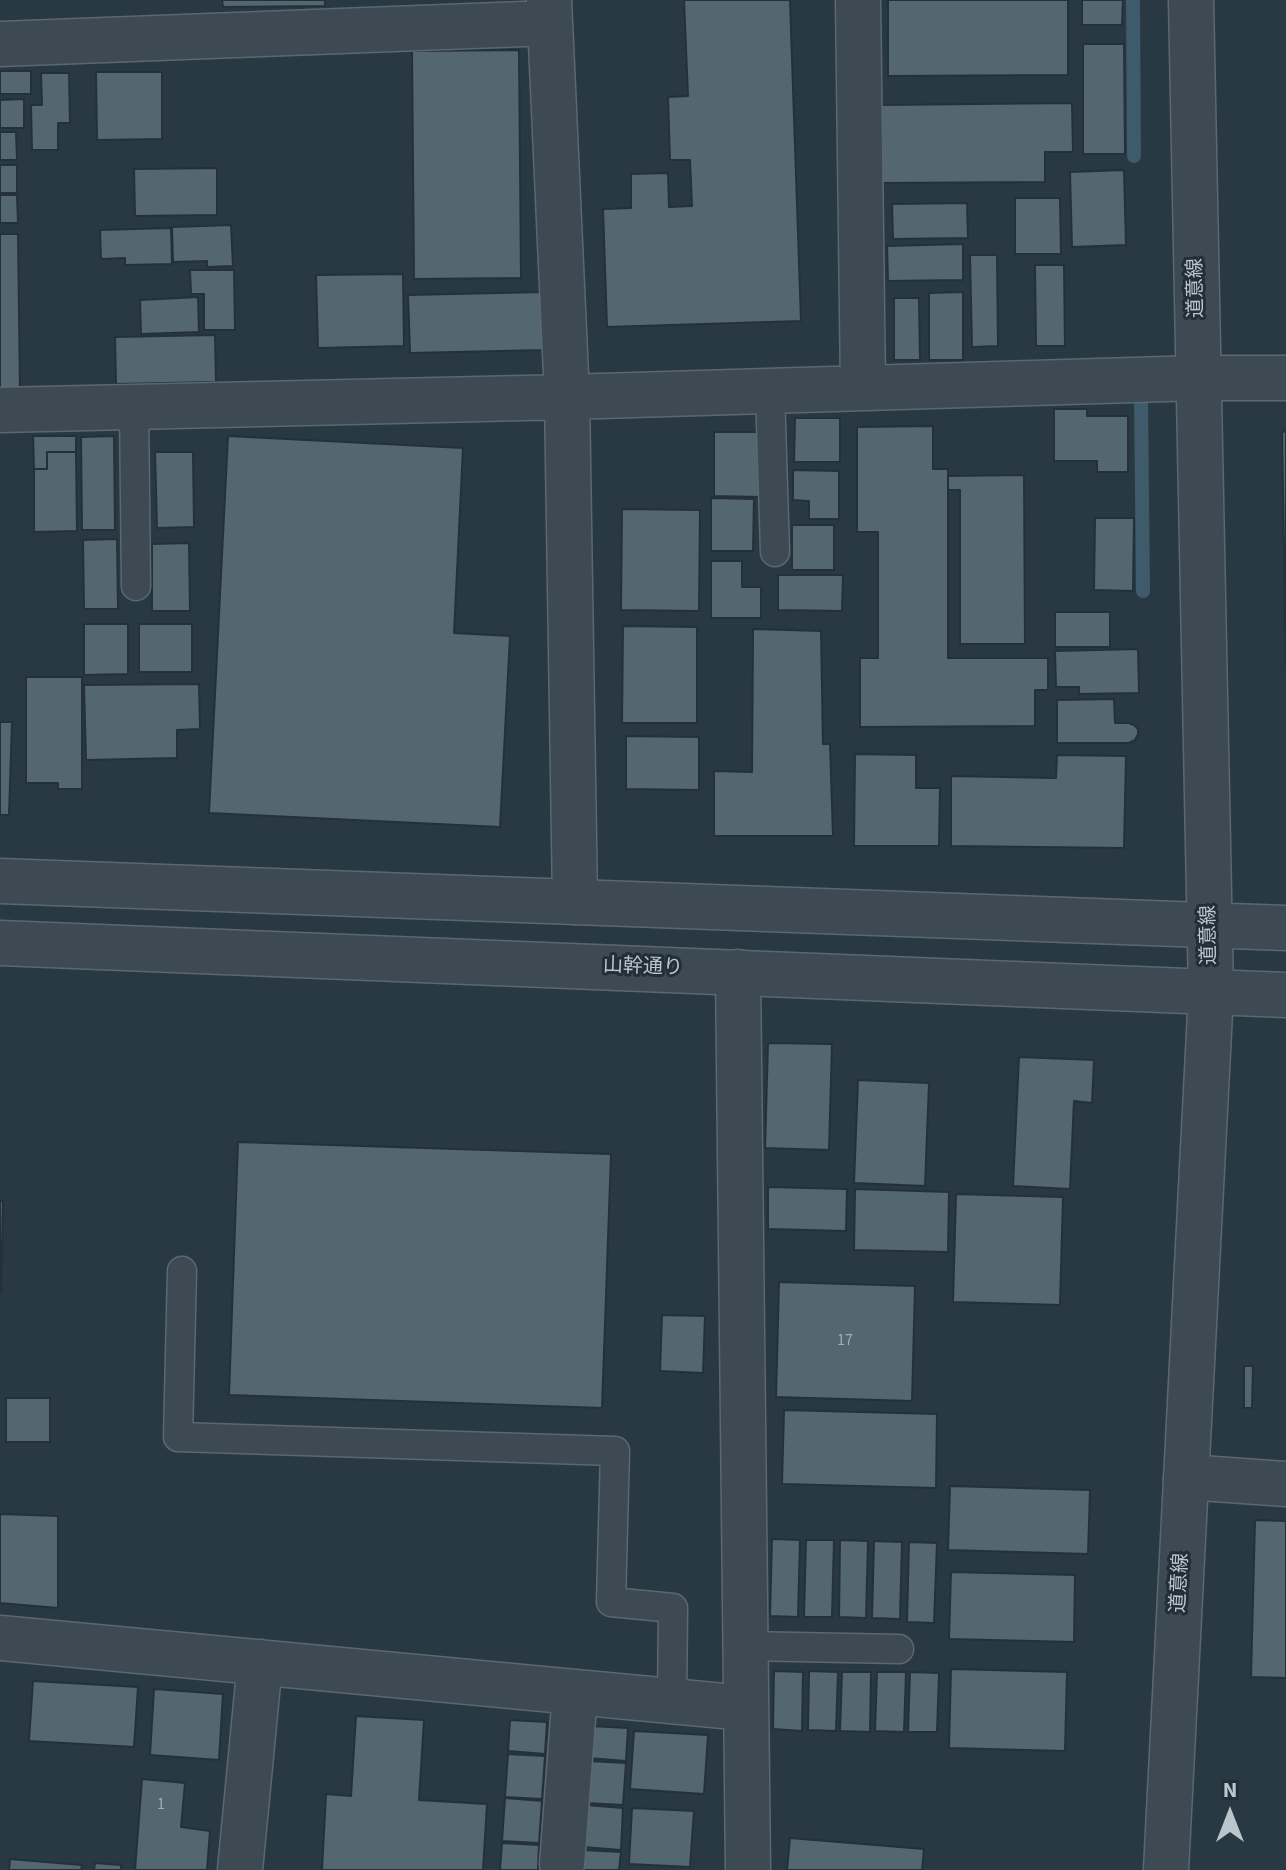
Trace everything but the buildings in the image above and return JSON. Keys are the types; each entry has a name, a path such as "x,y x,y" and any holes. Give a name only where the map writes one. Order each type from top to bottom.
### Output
{"street":[{"path":"858,0 863,388"},
{"name":"道意線","path":"1166,1870 1211,993 1191,0"},
{"path":"0,44 445,14 550,12 567,397 575,902"},
{"path":"0,410 1286,378"},
{"path":"0,881 1286,928"},
{"name":"山幹通り","path":"0,943 1286,995"},
{"path":"738,972 748,1870"},
{"path":"1186,1477 1286,1484"},
{"path":"0,1638 575,1692 691,1695 745,1708"},
{"path":"240,1870 260,1662"},
{"path":"562,1864 575,1692"}],"lane":[{"path":"770,391 775,552"},
{"path":"134,407 136,586"},
{"path":"182,1271 178,1437 615,1451 611,1602 673,1608 691,1695"},
{"path":"744,1646 899,1649"}],"waterway":[{"path":"1133,0 1134,156"},
{"path":"1141,399 1143,591"}]}
